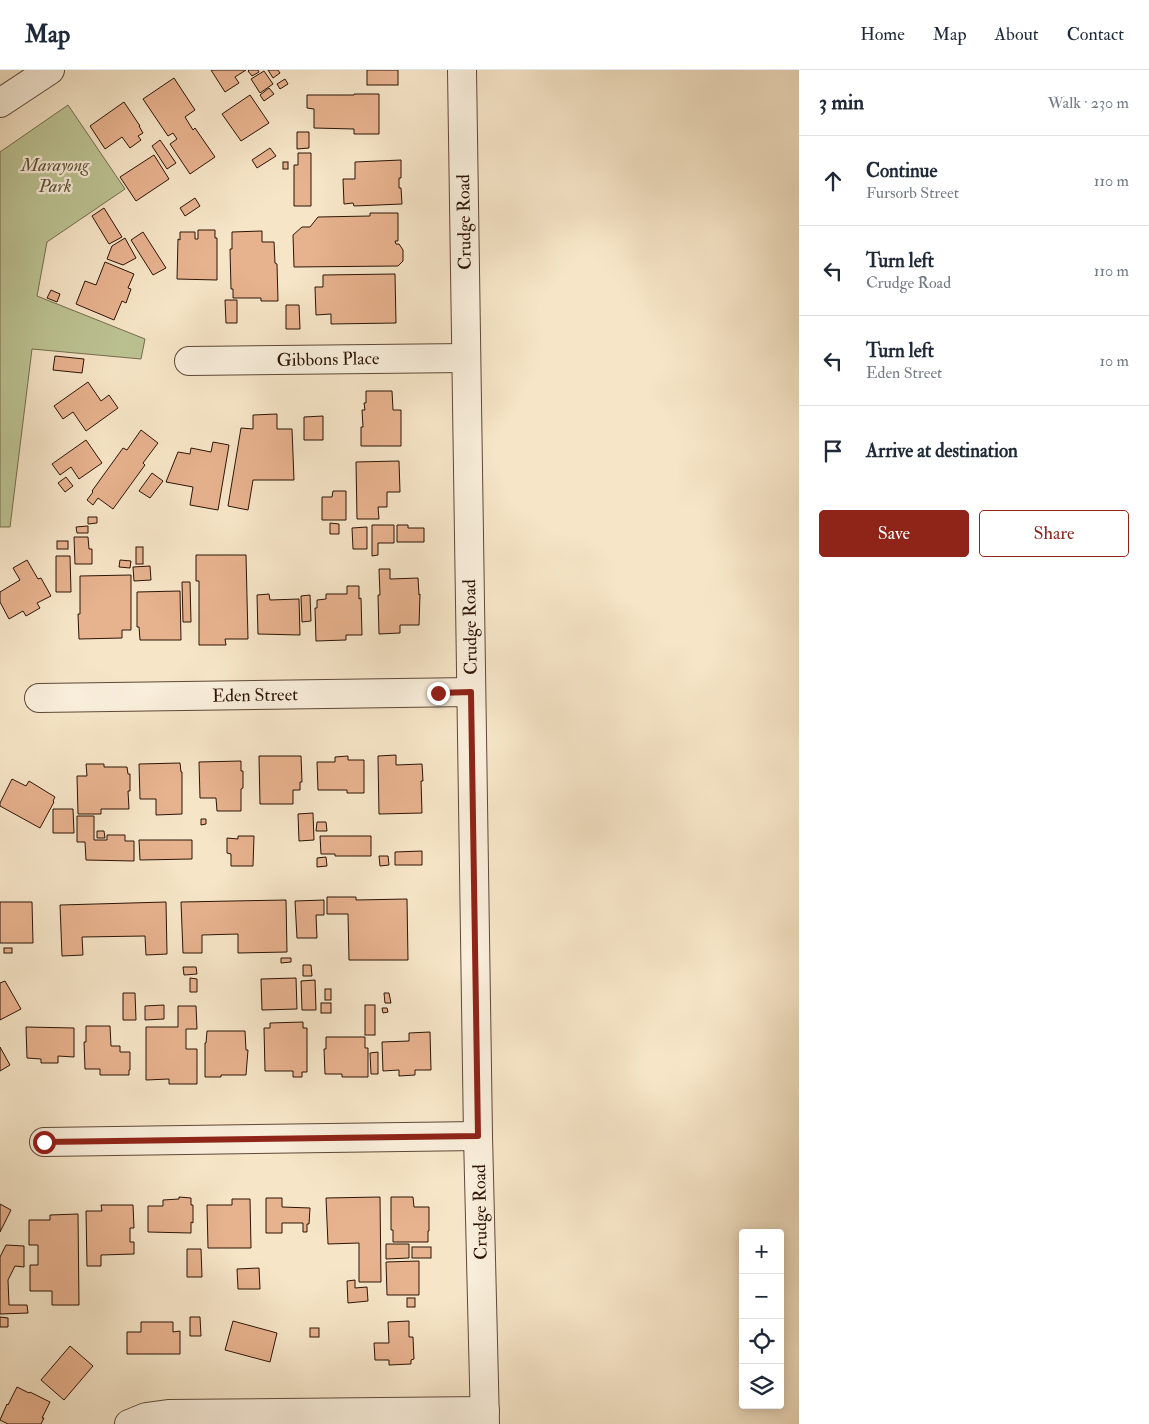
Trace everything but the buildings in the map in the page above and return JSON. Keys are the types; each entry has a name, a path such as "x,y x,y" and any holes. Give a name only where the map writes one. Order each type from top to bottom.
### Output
{"street":[{"path":"0,104 50,70"},
{"name":"Crudge Road","path":"462,70 478,1136 485,1417"},
{"name":"Gibbons Place","path":"189,361 466,358"},
{"name":"Eden Street","path":"39,698 471,692"},
{"path":"44,1142 478,1136"},
{"path":"130,1424 146,1417 168,1414 485,1417"}],"green space":[{"name":"Marayong Park","path":"68,105 125,189 47,242 37,296 145,339 141,359 32,349 10,527 0,527 0,152"}],"route":[{"path":"44,1142 478,1136 471,692 438,693"}]}
